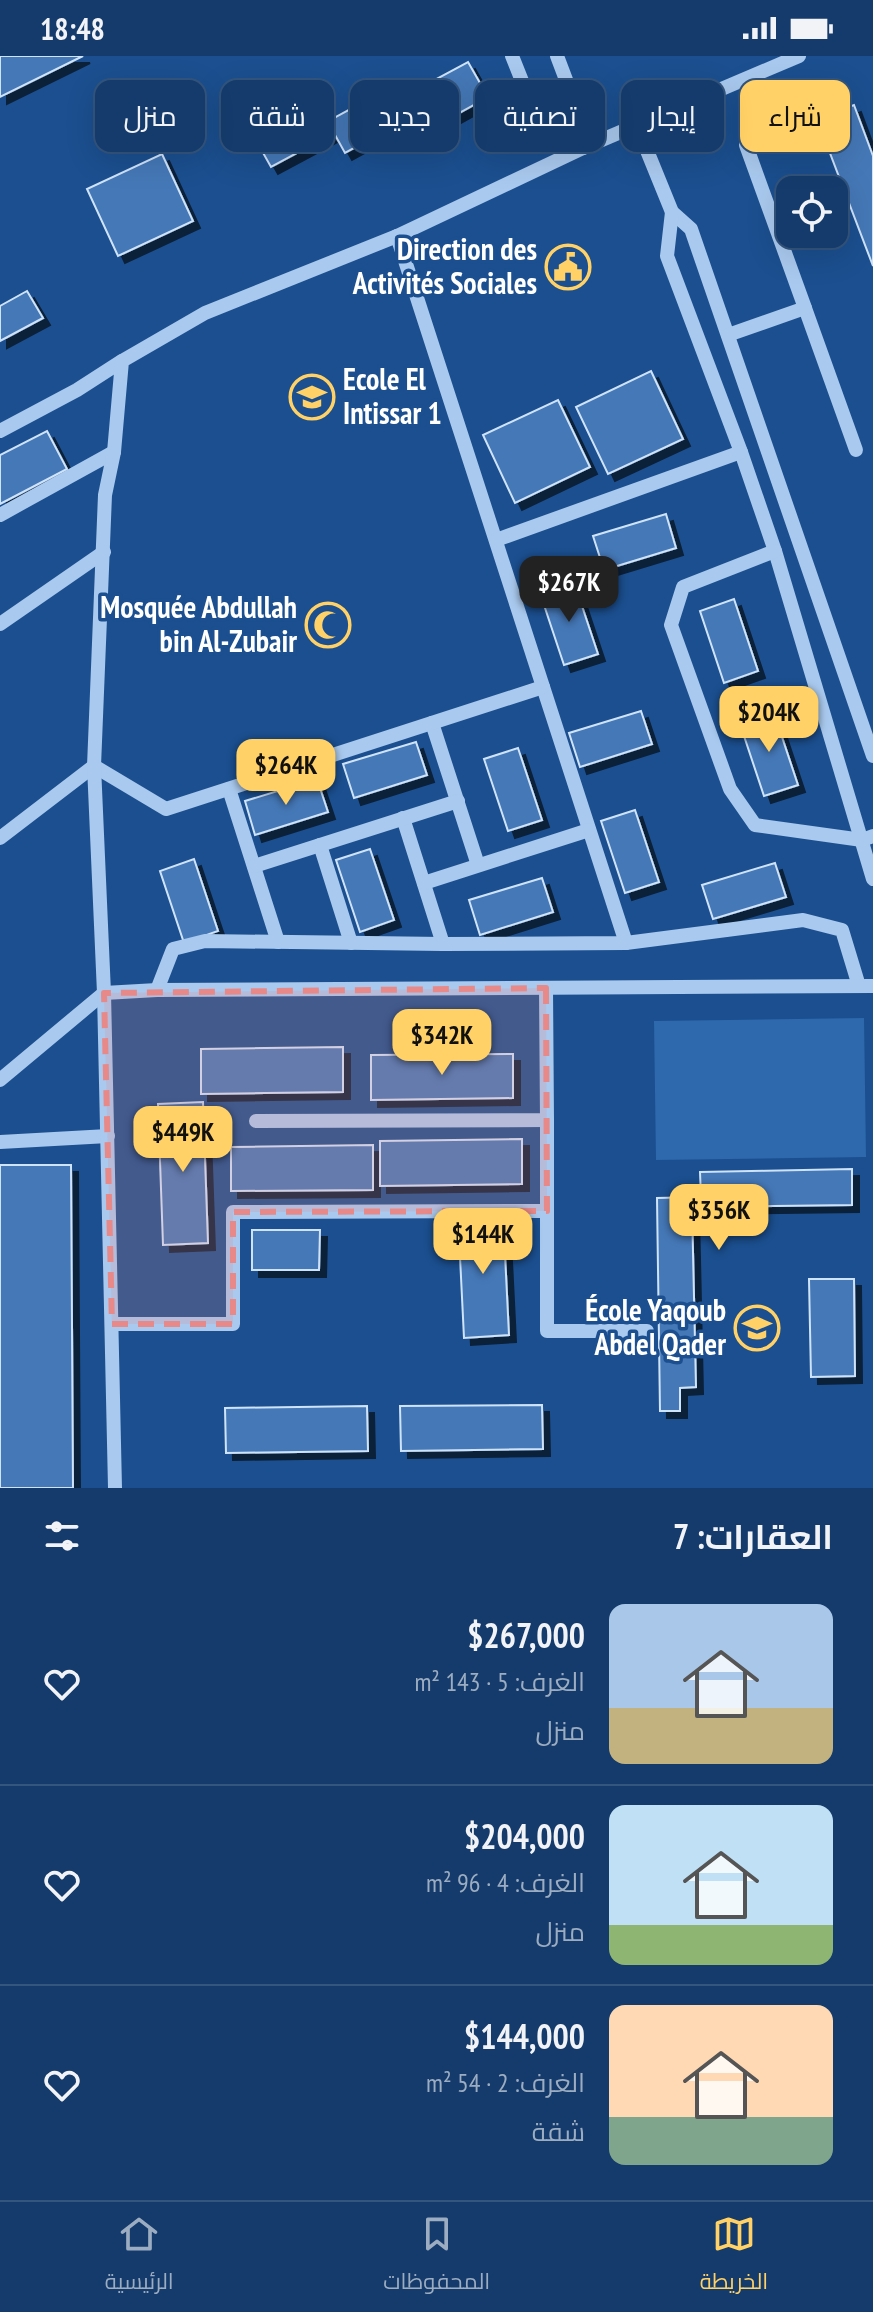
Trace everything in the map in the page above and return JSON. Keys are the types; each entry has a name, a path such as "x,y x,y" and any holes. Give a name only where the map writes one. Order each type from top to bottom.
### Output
{"street":[{"path":"512,56 522,80"},
{"path":"557,56 566,80"},
{"path":"724,88 799,56"},
{"path":"0,431 77,390 205,313 397,236 575,152"},
{"path":"648,152 672,212 691,229 873,756"},
{"path":"749,152 856,450"},
{"path":"672,212 667,256 775,551 868,838 873,879"},
{"path":"397,236 626,943"},
{"path":"728,335 805,308"},
{"path":"115,1488 104,993 94,766 105,495 114,452 122,361"},
{"path":"0,515 114,452"},
{"path":"496,540 741,452"},
{"path":"775,551 683,587 671,625 730,789 755,825 868,838"},
{"path":"0,624 104,552"},
{"path":"94,766 166,809 543,687"},
{"path":"432,723 478,865"},
{"path":"0,838 94,766"},
{"path":"229,789 278,942"},
{"path":"254,866 458,801"},
{"path":"403,818 443,944"},
{"path":"424,883 589,830"},
{"path":"320,845 351,943"},
{"path":"0,1080 104,993 157,990 866,986 842,930 803,920 626,943 205,941 173,949 157,990"},
{"path":"546,988 547,1331 647,1331"},
{"path":"256,1121 547,1120"},
{"path":"0,1142 108,1136"},
{"path":"112,1324 233,1324 233,1212 547,1211"}],"highlighted area":[{"path":"546,988 547,1211 233,1212 233,1324 112,1324 104,993"}],"shaded area":[{"path":"864,1018 866,1157 656,1160 654,1021"}],"building":[{"path":"0,56 83,56 0,97"},
{"path":"468,62 478,80 475,80 475,104 459,113 459,80 435,80"},
{"path":"854,105 873,156 873,266 848,200 848,176 839,176 830,152 850,152 850,107"},
{"path":"350,109 350,150 345,153 334,133 334,118"},
{"path":"263,152 299,152 271,167"},
{"path":"162,154 193,221 118,256 87,189"},
{"path":"27,291 43,318 0,341 0,306"},
{"path":"651,371 683,439 608,474 576,407"},
{"path":"558,400 590,467 515,503 483,435"},
{"path":"47,431 67,469 0,504 0,455"},
{"path":"666,514 676,548 604,570 593,536"},
{"path":"574,582 598,654 564,665 540,593"},
{"path":"734,599 758,671 724,683 700,611"},
{"path":"641,711 652,744 580,767 569,733"},
{"path":"774,713 798,785 764,796 740,724"},
{"path":"416,742 427,775 354,798 343,764"},
{"path":"518,748 542,820 508,831 484,759"},
{"path":"317,779 328,812 255,835 245,801"},
{"path":"635,810 659,882 625,893 601,821"},
{"path":"370,849 394,920 360,932 336,860"},
{"path":"194,859 218,931 184,943 160,871"},
{"path":"775,863 786,897 713,919 702,885"},
{"path":"542,878 553,912 480,935 469,900"},
{"path":"343,1047 343,1092 201,1094 201,1049"},
{"path":"513,1054 513,1098 371,1100 371,1055"},
{"path":"203,1102 208,1243 163,1245 158,1104"},
{"path":"522,1139 522,1184 380,1186 380,1141"},
{"path":"373,1145 373,1190 231,1191 231,1147"},
{"path":"0,1165 71,1165 73,1488 0,1488"},
{"path":"852,1169 852,1205 692,1207 696,1387 680,1388 680,1411 660,1411 657,1198 701,1197 700,1172"},
{"path":"503,1214 509,1335 464,1338 458,1216"},
{"path":"252,1230 320,1230 319,1270 252,1270"},
{"path":"809,1279 854,1279 855,1376 811,1377"},
{"path":"542,1405 543,1449 401,1451 400,1406"},
{"path":"367,1406 368,1451 226,1453 225,1408"}],"place":[{"name":"Direction des Activités Sociales","path":"568,267"},
{"name":"Ecole El Intissar 1","path":"312,397"},
{"name":"Mosquée Abdullah bin Al-Zubair","path":"328,625"},
{"name":"École Yaqoub Abdel Qader","path":"757,1328"}]}
